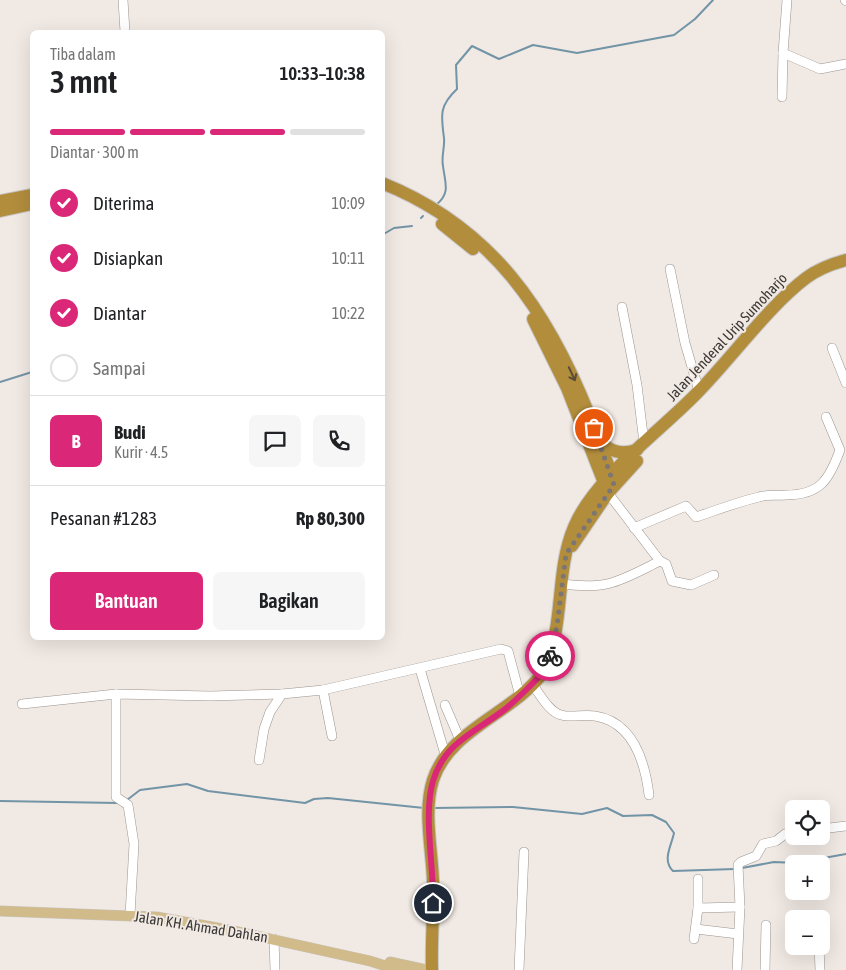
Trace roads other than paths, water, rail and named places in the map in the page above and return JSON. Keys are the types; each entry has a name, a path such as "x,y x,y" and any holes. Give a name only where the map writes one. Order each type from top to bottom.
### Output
{"highway":[{"path":"385,184 428,205 465,229 501,265 531,300 552,332 573,376 599,440 610,484"},
{"path":"385,193 427,214 458,236 489,264 522,301 552,353 597,462 610,484"},
{"path":"0,201 30,195"},
{"path":"0,212 30,204"},
{"name":"Jalan Jenderal Urip Sumoharjo","path":"566,554 610,484 641,446 662,429 804,279 817,270 846,260"},
{"name":"Jalan Jenderal Urip Sumoharjo","path":"433,968 434,883 429,817 432,782 444,754 460,740 504,710 547,668 550,660 566,554 575,525 590,502 640,458 662,429"},
{"path":"599,440 605,447 621,453 641,446"},
{"path":"590,502 597,473 597,462"}],"main road":[{"name":"Jalan KH. Ahmad Dahlan","path":"0,911 130,915 182,921 274,939 370,961 398,970"},
{"name":"Jalan KH. Ahmad Dahlan","path":"370,961 381,960 433,968"}],"street":[{"path":"123,0 125,30"},
{"path":"782,97 787,0"},
{"path":"783,52 820,68 846,64"},
{"path":"670,269 683,335 699,391"},
{"path":"622,307 637,384 641,446"},
{"path":"832,348 846,383"},
{"path":"634,528 686,506 696,517 760,496 803,494 811,491 826,480 843,449 826,417"},
{"path":"610,484 634,528 660,561 666,564 670,579 677,583 691,585 714,575"},
{"path":"562,584 588,588 611,585 660,561"},
{"path":"22,704 116,694 210,696 282,694 323,690 504,649 510,657 520,696"},
{"path":"420,669 444,754"},
{"path":"532,684 553,710 561,715 594,716 619,725 632,741 643,763 649,795"},
{"path":"323,690 332,736"},
{"path":"116,694 116,797 124,802 134,844 130,915"},
{"path":"259,760 264,729 270,712 282,694"},
{"path":"446,704 460,740"},
{"path":"830,827 846,826"},
{"path":"737,970 740,907 738,868 741,862 756,856 763,844 776,841 785,834"},
{"path":"518,970 524,852"},
{"path":"694,940 698,908 698,879"},
{"path":"698,908 740,907"},
{"path":"765,970 766,925"},
{"path":"696,929 738,934"},
{"path":"274,939 274,970"},
{"path":"819,955 820,970"}],"waterway":[{"path":"436,205 444,196 446,187 442,123 444,106 457,89 456,65 472,46 499,59 533,45 577,53 674,35 695,19 713,0"},
{"path":"385,233 394,228 412,226"},
{"path":"0,382 30,373"},
{"path":"127,800 140,790 187,784 208,791 305,803 314,799 328,798 424,808"},
{"path":"0,801 118,803"},
{"path":"434,808 513,807 582,814 607,808 623,816 652,815 666,822 674,833 668,858 673,871 735,869"},
{"path":"742,868 774,862 796,863 846,854"}]}
